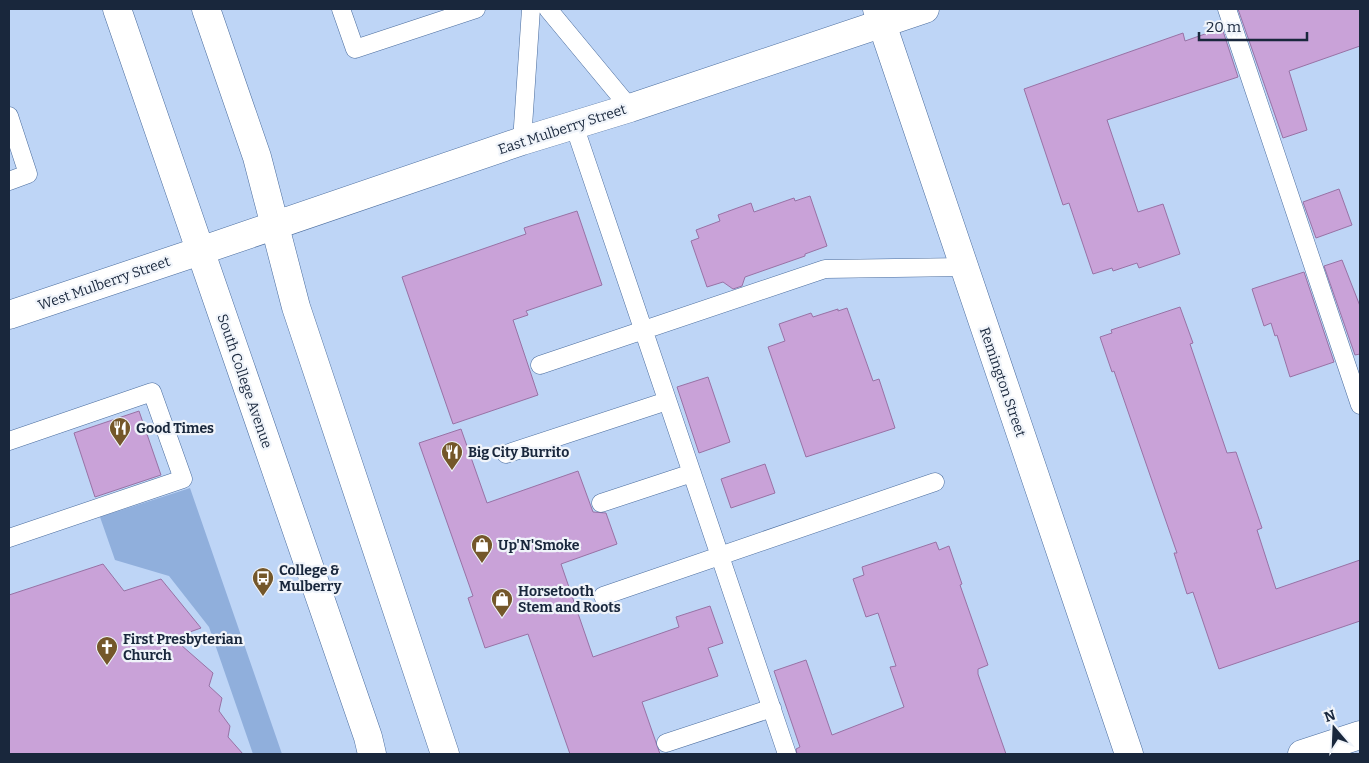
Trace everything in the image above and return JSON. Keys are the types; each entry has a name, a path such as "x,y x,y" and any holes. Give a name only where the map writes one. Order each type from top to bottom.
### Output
{"main road":[{"name":"South College Avenue","path":"117,9 373,748"},
{"path":"206,9 257,157 299,316 445,754"},
{"name":"East Mulberry Street","path":"200,250 522,141 630,108 879,16 925,9"},
{"name":"Remington Street","path":"879,16 1130,754"},
{"name":"West Mulberry Street","path":"9,315 200,250"},
{"path":"1302,754 1360,734"}],"lane":[{"path":"341,9 355,49 476,9"},
{"path":"522,141 531,9"},
{"path":"548,9 630,108"},
{"path":"1227,9 1360,405"},
{"path":"9,116 28,174 9,181"},
{"path":"574,125 787,754"},
{"path":"540,365 826,269 964,267"},
{"path":"9,440 152,392 182,479 9,538"},
{"path":"506,454 667,401"},
{"path":"601,502 692,473"},
{"path":"603,596 935,482"},
{"path":"666,743 772,708"}],"shaded area":[{"path":"190,488 282,754 253,754 209,627 169,576 115,560 100,517"}],"building":[{"path":"1238,9 1360,9 1360,46 1289,71 1307,130 1283,138"},
{"path":"1222,28 1238,77 1107,120 1138,212 1163,204 1180,254 1139,268 1137,263 1113,271 1112,268 1093,274 1069,203 1063,205 1024,89 1183,33 1185,41"},
{"path":"1339,189 1352,225 1316,238 1303,202"},
{"path":"810,196 827,246 805,254 805,256 745,277 742,286 733,289 723,282 707,287 691,241 699,238 696,230 720,221 718,215 751,203 754,212 794,198 795,201"},
{"path":"577,211 602,285 526,311 528,315 513,320 538,395 453,424 402,277 526,234 524,228"},
{"path":"1342,260 1360,306 1360,354 1355,355 1324,266"},
{"path":"1304,272 1334,362 1290,377 1277,335 1275,336 1271,323 1264,326 1252,289"},
{"path":"1180,307 1193,343 1190,344 1227,453 1236,452 1262,528 1257,530 1276,589 1360,560 1360,621 1219,669 1193,592 1187,594 1174,553 1177,553 1114,371 1112,372 1100,337 1112,333 1111,330"},
{"path":"847,308 873,381 879,379 895,428 806,457 768,347 785,341 779,324 811,313 813,317"},
{"path":"708,377 730,442 699,453 677,387"},
{"path":"139,411 161,475 95,497 74,433"},
{"path":"461,429 487,503 578,471 593,512 606,513 617,544 561,564 593,657 679,627 676,617 710,606 723,643 708,648 718,676 642,702 660,754 570,754 528,634 485,648 468,598 473,596 419,443"},
{"path":"765,464 775,493 731,508 721,479"},
{"path":"936,542 939,550 949,546 962,584 960,585 988,665 978,669 978,674 1006,754 797,754 796,749 800,747 774,671 806,660 832,735 904,707 890,667 896,666 878,613 866,617 853,579 864,575 862,567"},
{"name":"First Presbyterian Church","path":"103,564 124,591 161,579 201,628 173,638 213,673 209,686 222,698 219,711 230,726 228,737 243,754 9,754 9,595"}],"place":[{"name":"Good Times","path":"120,447"},
{"name":"Big City Burrito","path":"452,471"},
{"name":"Up'N'Smoke","path":"482,564"},
{"name":"College & Mulberry","path":"263,597"},
{"name":"Horsetooth Stem and Roots","path":"502,618"},
{"name":"First Presbyterian Church","path":"107,666"}]}
